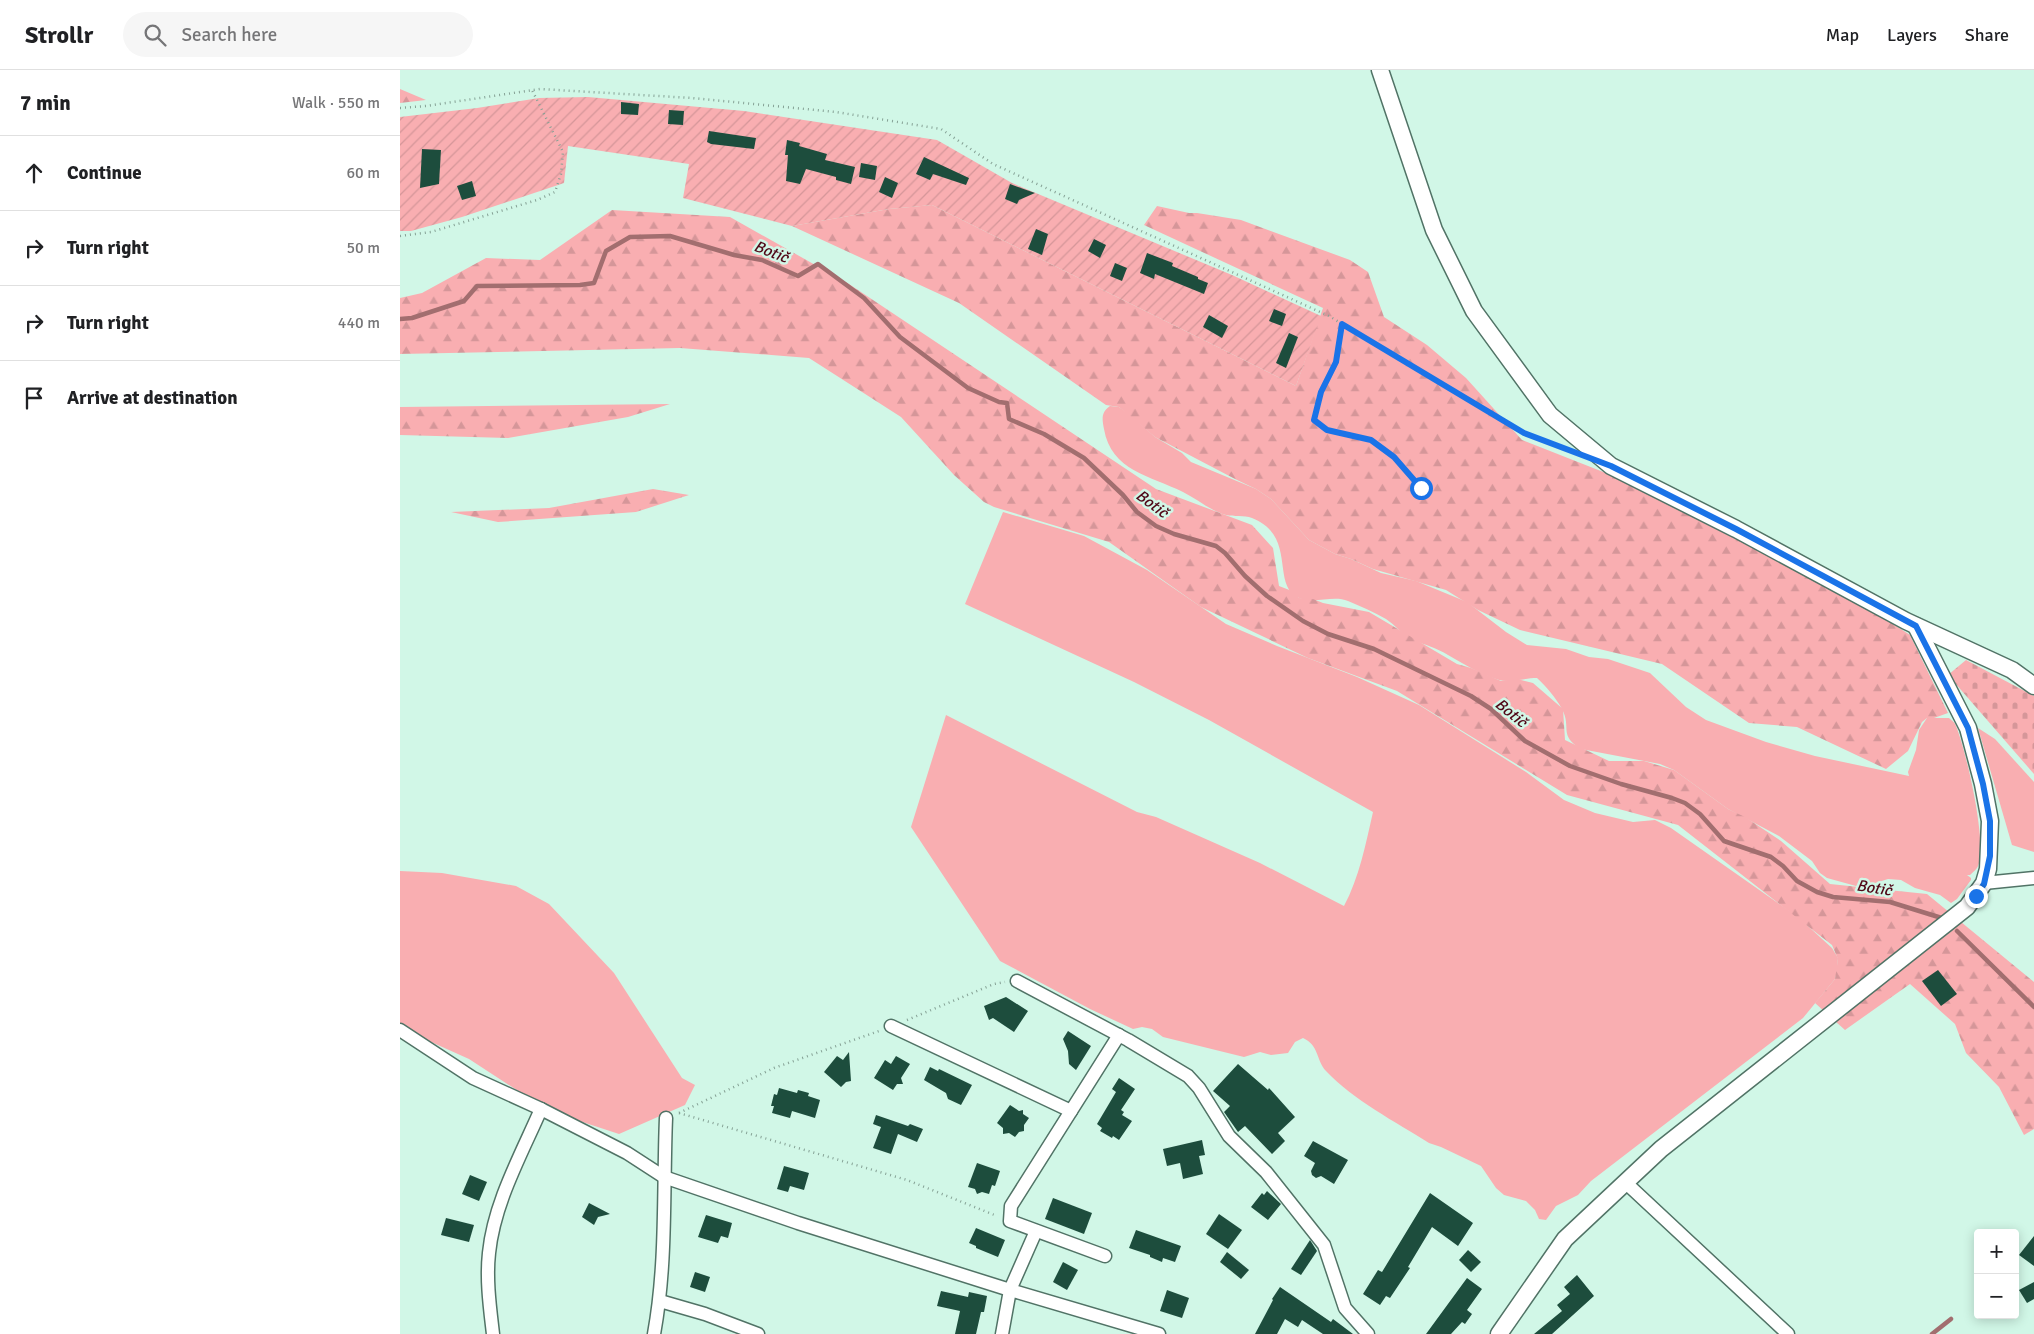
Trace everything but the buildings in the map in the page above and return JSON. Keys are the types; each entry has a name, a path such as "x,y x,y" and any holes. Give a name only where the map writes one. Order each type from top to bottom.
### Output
{"street":[{"path":"1380,70 1434,230 1474,311 1550,414 1611,466 1736,529 1916,626 2012,670 2034,686"},
{"path":"1500,1334 1565,1239 1625,1182 1661,1149 1967,907 1984,884 1990,856 1990,821 1983,784 1968,728 1916,626"},
{"path":"1984,884 2034,878"},
{"path":"1017,980 1119,1035 1188,1076 1199,1088 1229,1136 1266,1172 1324,1244 1345,1308 1368,1334"},
{"path":"891,1026 1072,1111"},
{"path":"400,1030 473,1078 541,1109 627,1153 664,1177 798,1223 1010,1290 1159,1334"},
{"path":"1105,1256 1010,1221 1011,1206 1119,1035"},
{"path":"493,1334 489,1254 491,1244 497,1217 509,1182 541,1109"},
{"path":"654,1334 660,1301 664,1230 666,1118"},
{"path":"1625,1182 1788,1334"},
{"path":"1002,1334 1010,1290 1036,1231"},
{"path":"660,1301 705,1314 758,1334"}],"path":[{"path":"400,108 426,106 540,89 692,98 836,112 941,129 993,164 1329,316 1524,433 1568,450"},
{"path":"400,236 431,232 537,200 555,192 561,174 563,152 532,90"},
{"path":"1342,324 1336,362 1321,392 1314,420 1327,430 1371,440 1394,457 1421,488"},
{"path":"666,1118 774,1068 891,1026 994,984 1017,980"},
{"path":"679,1113 906,1180 1010,1221"}],"green space":[{"path":"400,89 426,100 400,103"},
{"path":"588,97 744,111 937,140 1012,183 1232,275 1321,316 1296,386 932,205 889,209 792,226 683,198 689,164 568,146 564,183 462,217 411,231 400,231 400,117 477,108 539,98"},
{"path":"932,205 1296,386 1323,308 1144,225 1157,206 1189,213 1241,220 1350,260 1368,272 1384,317 1427,345 1466,378 1522,440 1616,477 1826,585 1879,615 1910,635 1948,713 1934,718 1927,718 1922,722 1908,751 1886,769 1797,727 1749,723 1662,664 1520,630 1478,610 1446,590 1373,569 1335,554 1309,540 1271,499 1256,489 1155,437 1119,407 1106,405 959,303 792,226 889,209"},
{"path":"612,210 730,217 849,284 1156,489 1252,525 1273,548 1279,586 1292,591 1299,598 1313,599 1323,603 1369,612 1457,664 1501,681 1517,679 1533,683 1563,709 1565,740 1609,761 1644,761 1674,770 1728,809 1745,817 1781,841 1830,884 1927,894 2034,982 2034,1129 2024,1135 1999,1087 1966,1053 1955,1024 1910,984 1845,1030 1815,1003 1835,979 1838,959 1832,945 1678,825 1567,795 1397,691 1308,658 1201,607 1109,542 994,507 984,502 954,475 901,417 809,358 680,348 400,354 400,298 422,293 486,258 540,260"},
{"path":"670,404 628,417 508,438 400,435 400,407"},
{"path":"1110,406 1119,407 1155,437 1182,453 1191,462 1256,489 1271,499 1309,540 1335,554 1381,573 1416,581 1467,602 1506,632 1527,645 1566,649 1589,657 1608,659 1650,673 1686,707 1706,720 1766,742 1815,756 1909,776 1908,772 1916,750 1919,730 1927,718 1949,718 1955,723 1960,738 1970,775 1978,819 1980,855 1977,867 1970,875 1967,875 1971,880 1957,899 1951,903 1940,895 1915,888 1901,880 1888,879 1856,886 1827,878 1820,873 1812,861 1779,836 1728,809 1674,770 1660,764 1581,749 1570,740 1565,716 1560,705 1551,692 1537,678 1508,681 1492,678 1440,650 1413,640 1386,619 1348,601 1342,599 1305,600 1299,598 1291,592 1286,583 1275,536 1266,526 1252,518 1226,515 1215,511 1183,492 1134,470 1115,454 1108,443 1103,422 1104,413"},
{"path":"653,489 689,495 636,512 498,522 451,512 549,508"},
{"path":"1003,512 1084,536 1147,570 1226,624 1357,677 1419,705 1526,772 1564,800 1595,813 1633,822 1655,820 1671,828 1798,917 1832,948 1838,958 1835,979 1803,1018 1591,1181 1578,1195 1556,1206 1546,1220 1539,1219 1535,1210 1526,1201 1504,1195 1496,1188 1481,1166 1429,1143 1349,1092 1326,1071 1315,1049 1303,1038 1295,1042 1288,1053 1271,1055 1260,1052 1244,1057 1163,1037 1152,1029 1142,1027 1133,1029 1090,1009 1000,961 911,827 946,715 1137,812 1156,817 1260,863 1344,906 1358,872 1373,812 1209,720 1134,682 965,604"},
{"path":"1966,660 2034,696 2034,774 1948,675"},
{"path":"1978,728 1995,739 2034,782 2034,852 2012,845"},
{"path":"400,871 442,873 516,886 549,904 614,973 682,1078 695,1085 685,1105 619,1134 549,1111 469,1059 400,1028"}],"waterway":[{"name":"Botič","path":"400,319 412,318 464,301 477,286 580,285 594,283 606,251 630,237 670,236 734,255 762,260 798,276 818,264 864,298 900,337 968,388 999,402 1007,403 1009,419 1044,434 1084,458 1123,495 1137,512 1156,526 1174,534 1216,546 1267,596 1303,621 1328,634 1374,649 1471,696 1491,709 1525,741 1570,766 1621,784 1685,803 1700,814 1724,841 1771,857 1783,866 1797,881 1817,892 1833,897 1890,902 1945,919"},
{"name":"Botič","path":"1957,931 2034,1007"},
{"path":"1932,1334 1951,1319"}],"route":[{"path":"1421,488 1394,457 1371,440 1327,430 1314,420 1321,392 1336,362 1342,324 1524,433 1611,466 1736,529 1916,626 1968,728 1983,784 1990,821 1990,856 1984,884 1976,896"}]}
